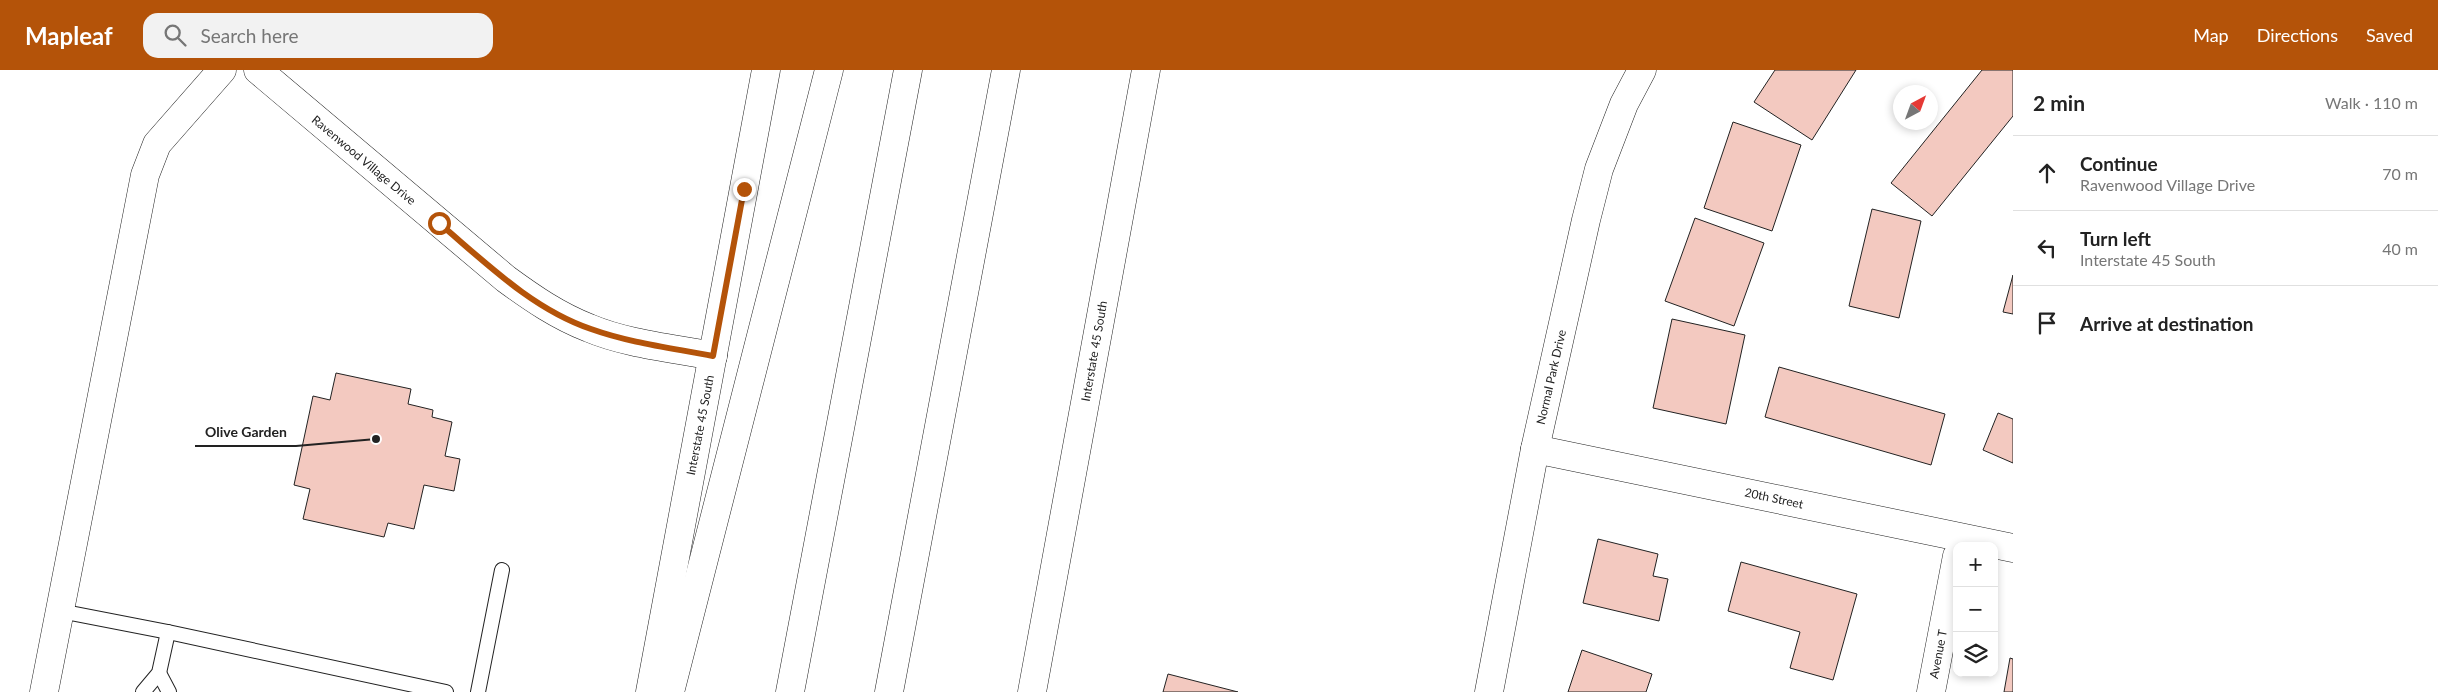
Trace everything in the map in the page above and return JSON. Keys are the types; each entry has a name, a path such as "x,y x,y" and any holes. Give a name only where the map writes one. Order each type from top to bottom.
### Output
{"main road":[{"path":"44,692 145,175 157,144 222,70"},
{"name":"Ravenwood Village Drive","path":"258,70 506,279 545,307 590,329 630,340 713,356"},
{"name":"Interstate 45 South","path":"650,692 766,70"},
{"path":"670,692 829,70"},
{"path":"790,692 908,70"},
{"path":"889,692 1006,70"},
{"name":"Interstate 45 South","path":"1032,692 1146,70"},
{"name":"Normal Park Drive","path":"1489,692 1535,449 1599,169 1624,104 1642,70"},
{"name":"20th Street","path":"1535,449 1953,545"},
{"name":"20th Street","path":"1998,547 2013,548"},
{"name":"Avenue T","path":"1931,692 1953,577"}],"lane":[{"path":"478,692 502,570"},
{"path":"60,611 168,632 446,692"},
{"path":"144,692 159,673 168,632"},
{"path":"159,673 169,692"}],"building":[{"path":"1775,70 1856,70 1812,140 1754,102"},
{"path":"1982,70 2013,70 2013,116 1932,216 1891,183 1934,130 1938,130 1938,125"},
{"path":"1733,122 1801,145 1772,231 1704,208"},
{"path":"1872,209 1921,221 1899,318 1849,306"},
{"path":"1695,218 1764,243 1734,326 1665,301"},
{"path":"2013,275 2013,314 2003,312"},
{"path":"1672,319 1745,335 1726,424 1653,408"},
{"path":"1779,367 1945,414 1931,465 1765,417"},
{"path":"336,373 411,389 408,404 433,410 432,417 452,422 445,456 460,459 454,491 424,485 414,529 388,523 384,537 303,519 310,489 294,485 313,396 330,400"},
{"path":"1998,413 2013,419 2013,463 1983,450"},
{"path":"1598,539 1658,554 1653,576 1668,579 1659,621 1583,603"},
{"path":"1741,562 1857,594 1833,680 1790,668 1800,632 1728,611"},
{"path":"1582,650 1652,674 1646,692 1568,692"},
{"path":"2010,658 2013,659 2013,692 2004,692"},
{"path":"1168,674 1238,692 1163,692"}],"place":[{"name":"Olive Garden","path":"376,439"}],"route":[{"path":"439,223 506,279 545,307 562,316 590,329 630,340 713,356 744,189"}]}
